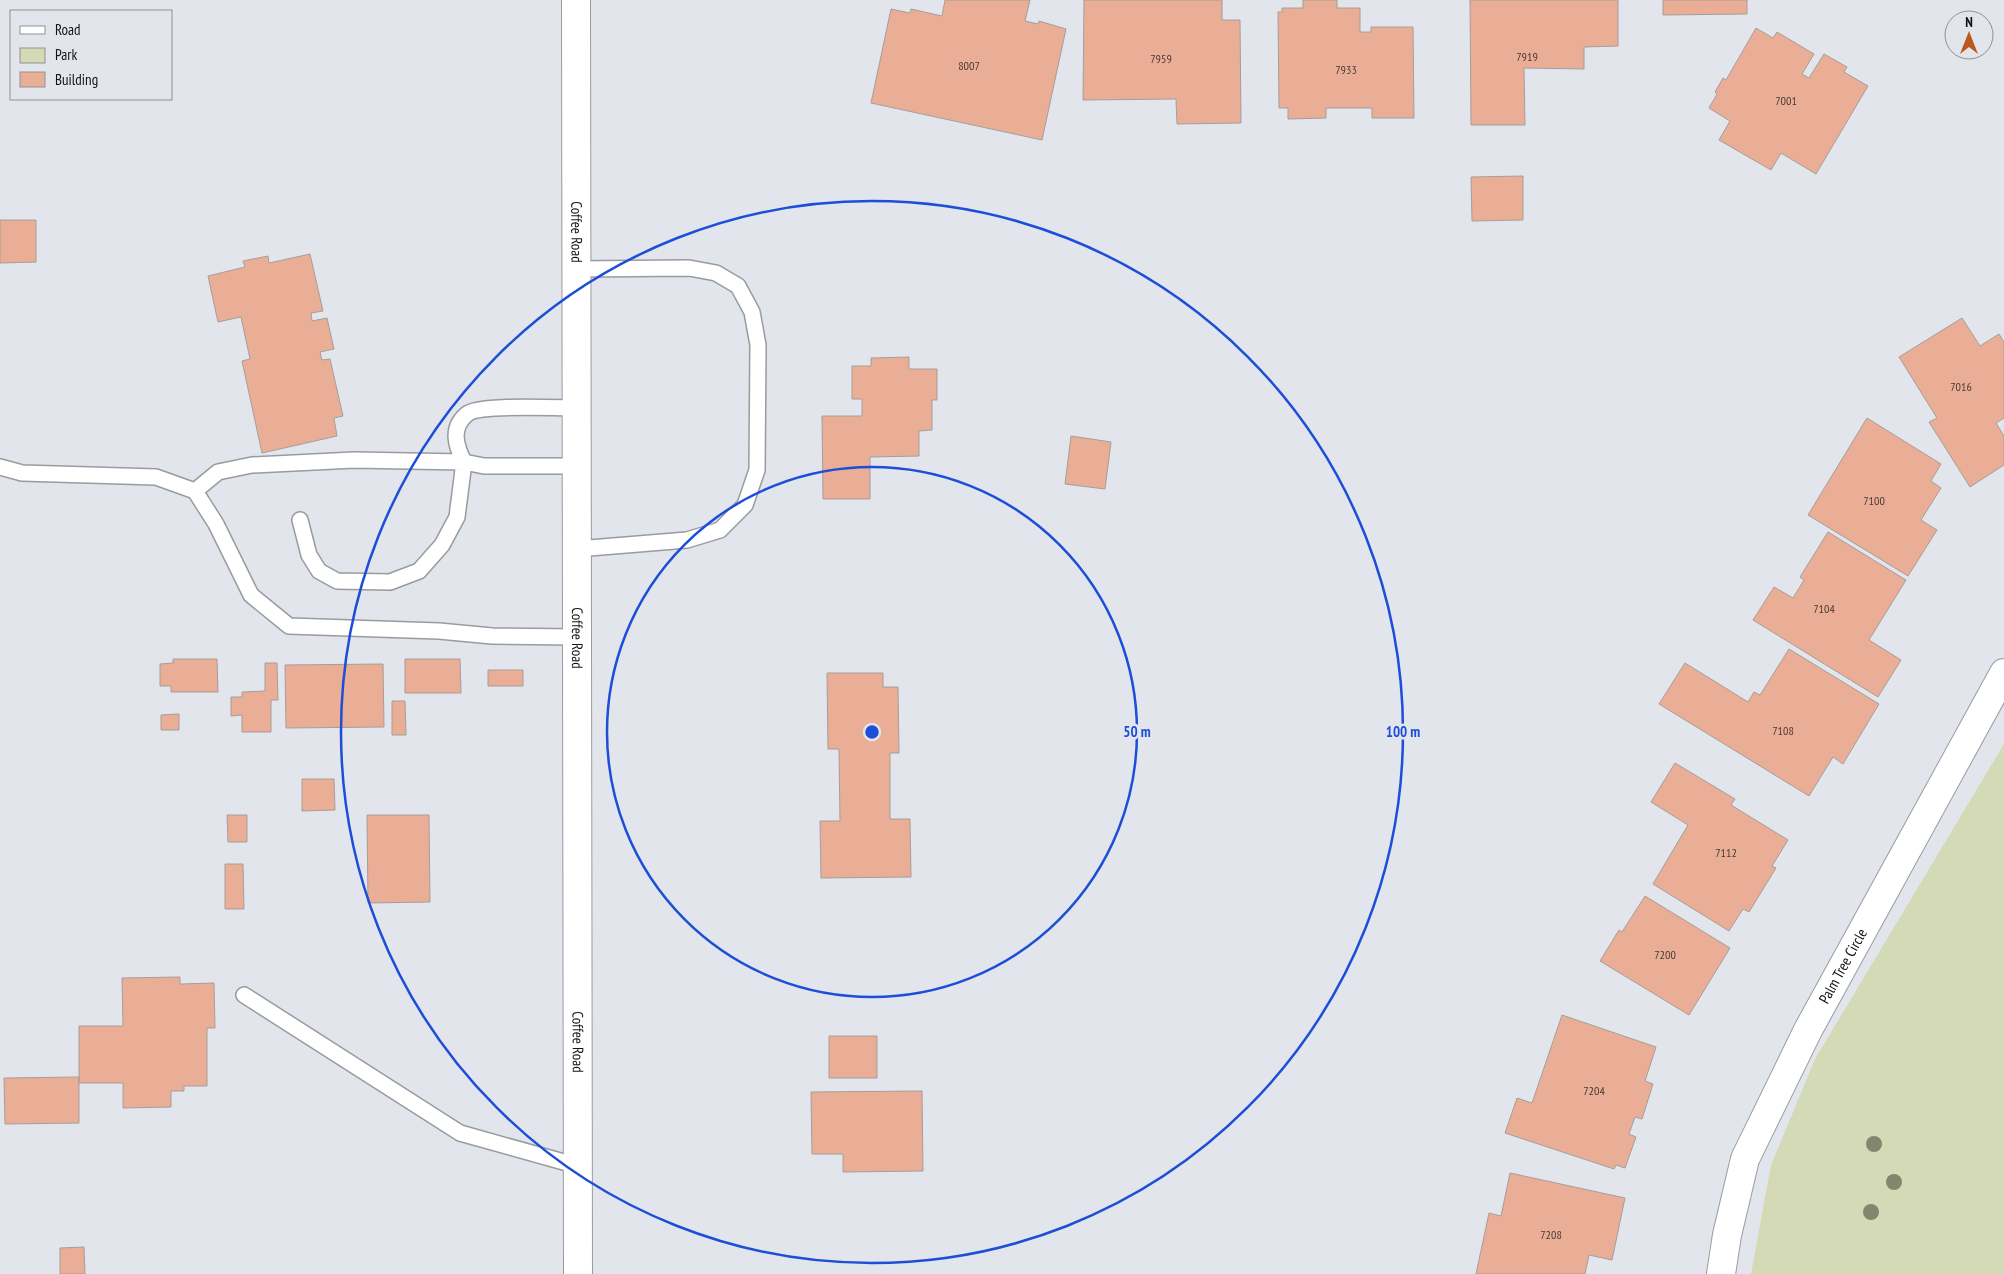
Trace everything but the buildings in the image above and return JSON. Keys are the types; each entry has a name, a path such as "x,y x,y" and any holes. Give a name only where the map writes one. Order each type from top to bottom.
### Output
{"main road":[{"name":"Coffee Road","path":"576,0 578,1274"},
{"name":"Palm Tree Circle","path":"1721,1274 1727,1235 1745,1159 1808,1030 2004,673"}],"lane":[{"path":"576,269 689,268 716,273 738,286 752,312 758,345 757,470 745,505 720,530 688,540 577,549"},
{"path":"300,520 310,555 319,571 337,581 390,582 419,571 442,545 456,517 464,462 456,446 456,426 468,413 485,409 577,408"},
{"path":"195,491 218,472 252,465 354,460 464,462 484,466 577,466"},
{"path":"0,467 22,473 156,476 195,491 216,524 251,595 289,626 439,631 492,636 577,637"},
{"path":"244,996 460,1133 578,1166"}],"green space":[{"path":"2004,744 2004,1274 1751,1274 1771,1165 1815,1059"}]}
